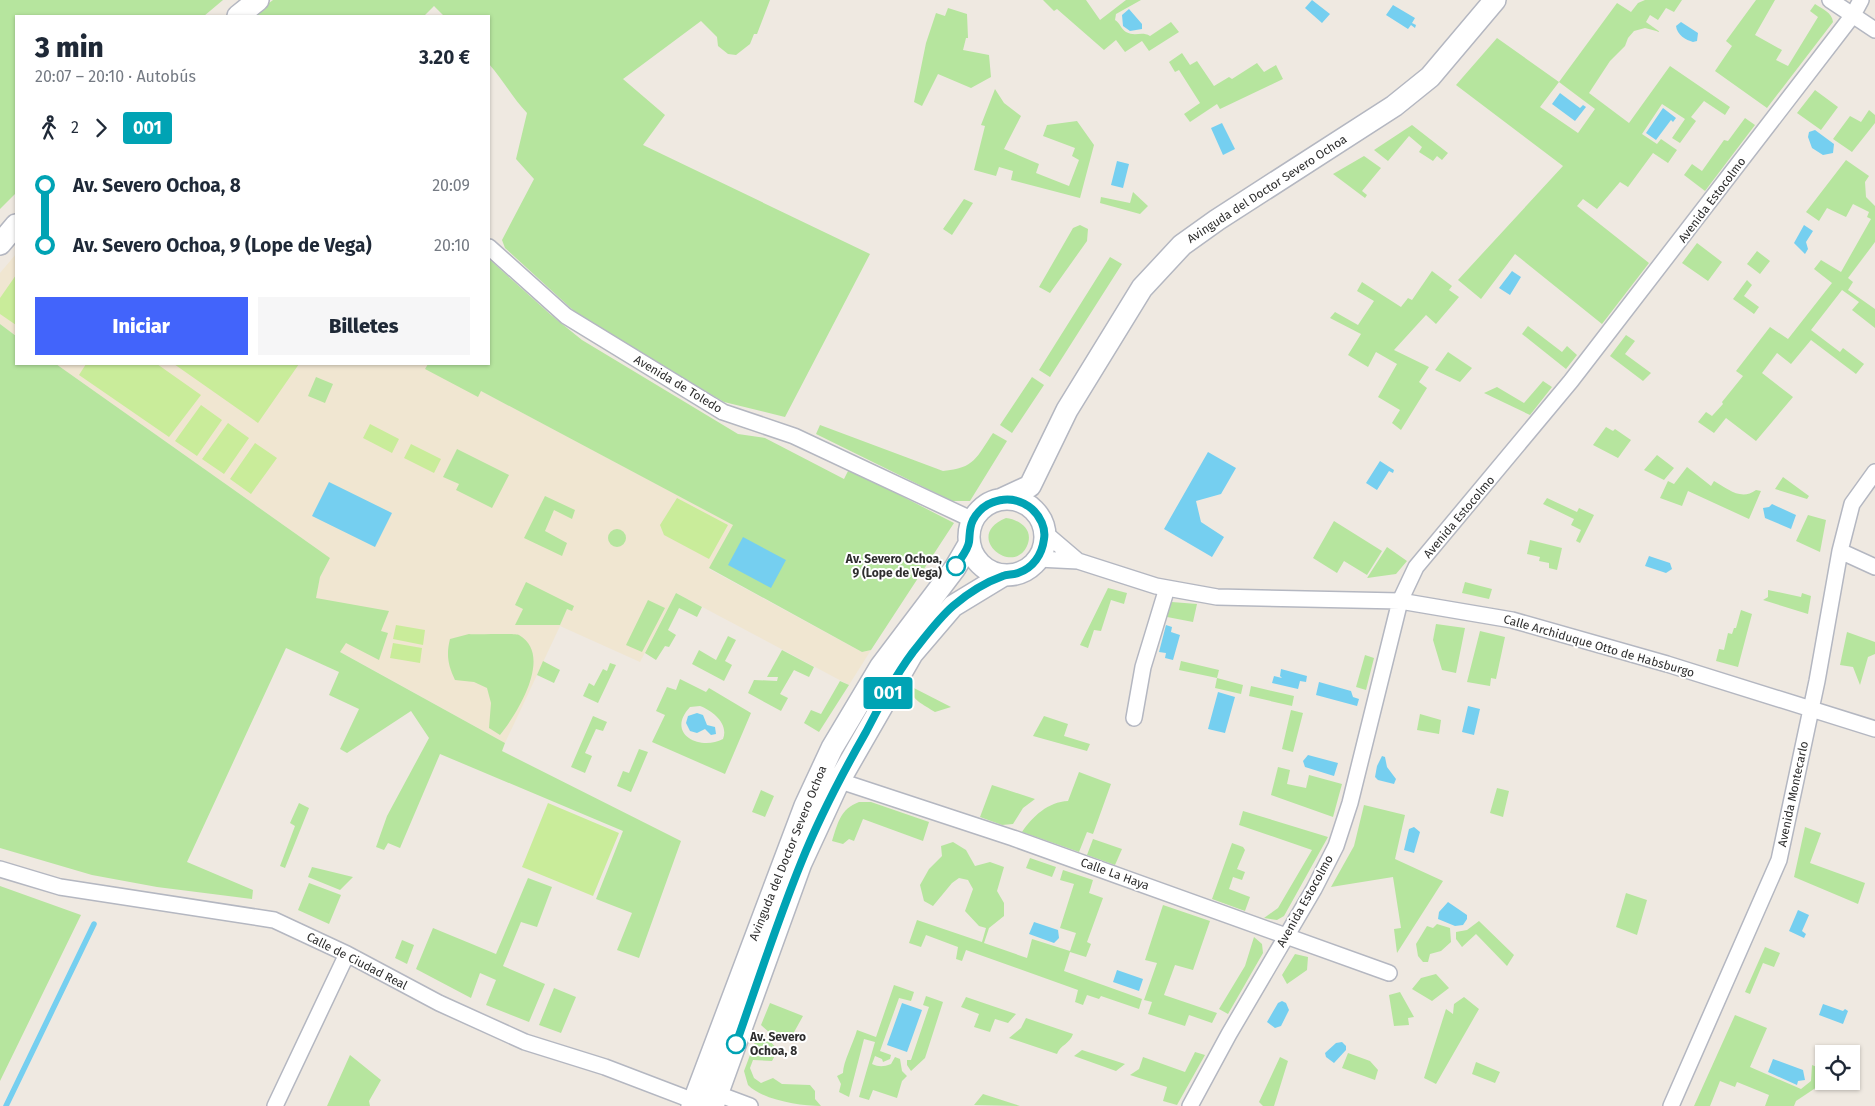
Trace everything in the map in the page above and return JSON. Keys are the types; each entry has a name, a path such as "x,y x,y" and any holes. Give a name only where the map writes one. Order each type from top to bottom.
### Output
{"street":[{"path":"239,15 258,0"},
{"name":"Avinguda del Doctor Severo Ochoa","path":"1030,486 1067,410 1142,288 1182,245 1217,220 1394,106 1426,81 1494,0"},
{"path":"1830,0 1875,30"},
{"name":"Avenida Estocolmo","path":"1190,1106 1314,889 1343,826 1400,601 1416,568 1571,381 1853,15 1861,0"},
{"path":"0,244 15,226"},
{"name":"Avenida de Toledo","path":"490,248 566,316 722,412 794,436 973,520"},
{"name":"Avenida Montecarlo","path":"1671,1106 1779,860 1812,708 1840,550 1852,504 1875,472"},
{"path":"1030,486 1036,512 1044,532 1043,548 1038,559 1028,568 1017,574 1004,575 992,572 981,565 973,556 969,544 969,531 973,520 980,510 990,502 1002,499 1030,486"},
{"path":"1002,499 1015,499 1026,504 1036,512"},
{"path":"1044,532 1078,561"},
{"name":"Avinguda del Doctor Severo Ochoa","path":"829,777 832,748 881,666 955,568 969,544"},
{"path":"1840,550 1875,567"},
{"path":"1038,559 1078,561"},
{"name":"Calle Archiduque Otto de Habsburgo","path":"1078,561 1167,588 1217,597 1400,601 1512,620 1812,708 1875,729"},
{"name":"Avinguda del Doctor Severo Ochoa","path":"703,1103 776,880 829,777 912,654 953,606 1004,575"},
{"path":"1134,718 1143,667 1167,588"},
{"name":"Calle La Haya","path":"829,777 1013,838 1389,973"},
{"name":"Calle de Ciudad Real","path":"0,869 60,887 146,902 260,916 289,926 439,1002 525,1042 605,1067 703,1103 750,1106"},
{"path":"275,1106 346,954"}],"shaded area":[{"path":"15,255 15,335 0,324 0,273"},
{"path":"57,365 432,365 734,525 709,569 862,652 871,650 849,685 676,593 640,662 560,626 505,743 308,634 320,577 330,558"}],"green space":[{"path":"0,0 223,0 205,15 15,15 15,194 0,209"},
{"path":"273,0 770,0 757,34 754,34 750,44 736,55 728,54 718,46 717,37 701,21 623,79 665,115 643,145 870,254 785,417 724,402 586,322 505,248 502,240 534,179 516,159 527,113 490,65 490,15 443,15 434,6 425,15 253,15"},
{"path":"1043,0 1086,0 1100,20 1126,0 1141,0 1116,14 1115,20 1124,31 1150,36 1171,22 1179,32 1149,51 1142,41 1125,52 1116,40 1104,50 1057,9 1054,11"},
{"path":"1645,0 1682,0 1674,12 1666,8 1658,20 1650,15 1646,22 1660,32 1645,28 1634,31 1628,38 1625,46 1610,61 1589,93 1629,123 1670,66 1730,107 1725,115 1704,101 1691,117 1696,121 1680,143 1672,138 1685,119 1662,104 1642,134 1657,144 1661,139 1677,150 1668,163 1653,153 1628,187 1620,182 1597,209 1583,199 1577,206 1649,263 1602,324 1515,254 1481,299 1458,280 1563,166 1456,85 1497,38 1559,82 1617,3 1631,12 1638,3","holes":["1559,82 1595,109 1578,133 1540,107"]},
{"path":"1756,0 1775,0 1755,35 1782,50 1776,60 1788,66 1818,17 1810,11 1815,4 1829,13 1833,22 1767,108 1715,71 1732,46 1726,41"},
{"path":"948,8 967,14 968,38 966,38 963,50 989,55 991,77 971,88 938,74 922,106 914,102 926,43 936,13 945,16"},
{"path":"1182,53 1190,65 1197,61 1214,86 1229,77 1232,79 1257,63 1264,72 1276,65 1283,79 1220,109 1217,104 1190,122 1184,114 1200,103 1179,70 1175,72 1169,62"},
{"path":"995,89 1004,103 1021,116 1004,149 1039,164 1036,173 1069,186 1079,160 1072,156 1075,148 1043,136 1047,125 1077,121 1094,145 1080,198 1011,180 1013,171 999,167 996,176 974,170 985,126 981,125"},
{"path":"1815,90 1838,107 1821,130 1797,113"},
{"path":"1869,110 1875,115 1875,123 1852,152 1833,139 1850,116 1861,122"},
{"path":"1745,118 1755,125 1705,191 1684,175 1692,164 1702,171 1724,140 1728,141"},
{"path":"1412,125 1448,153 1442,160 1437,156 1433,161 1419,152 1422,147 1409,136 1388,161 1374,150"},
{"path":"1364,156 1381,168 1362,191 1367,195 1365,198 1333,174"},
{"path":"1846,160 1869,176 1865,182 1866,197 1875,206 1875,242 1848,278 1853,282 1848,290 1875,309 1875,328 1852,310 1859,302 1842,290 1811,330 1840,352 1843,348 1864,364 1856,374 1811,340 1791,364 1777,353 1762,373 1793,397 1756,441 1726,418 1714,433 1698,422 1706,412 1712,416 1723,404 1722,402 1743,376 1736,371 1770,327 1788,339 1832,283 1814,269 1821,260 1841,272 1871,219 1867,217 1869,212 1853,204 1846,217 1827,208 1819,221 1806,212"},
{"path":"1133,192 1148,206 1140,214 1100,203 1101,197 1130,203"},
{"path":"964,199 973,203 952,235 943,229"},
{"path":"1080,225 1088,229 1087,241 1050,293 1039,287 1073,228"},
{"path":"1697,243 1722,262 1708,281 1682,263"},
{"path":"1757,251 1770,261 1760,274 1747,264"},
{"path":"1110,257 1122,264 1050,377 1039,370"},
{"path":"490,260 551,315 582,340 738,434 765,438 844,479 849,469 954,523 871,650 862,652 709,568 733,525 481,391 478,397 425,369 427,365 490,365"},
{"path":"1432,271 1452,286 1449,290 1459,297 1436,324 1426,315 1394,350 1429,367 1419,382 1427,388 1401,430 1392,423 1400,410 1378,397 1397,364 1376,352 1368,367 1348,355 1361,334 1330,318 1335,312 1358,325 1374,301 1357,291 1362,282 1401,307 1408,298 1412,300"},
{"path":"15,276 15,324 0,314 0,298"},
{"path":"1747,280 1752,285 1744,296 1759,307 1754,314 1733,299"},
{"path":"0,324 15,335 15,365 57,365 330,558 320,577 316,598 389,611 381,631 388,633 379,660 346,643 340,652 505,743 502,751 681,841 639,958 617,950 632,913 596,899 623,831 440,754 400,848 388,843 384,850 376,847 387,816 429,738 411,711 347,753 340,749 359,709 329,695 339,672 286,648 187,862 253,890 252,899 157,887 92,875 0,848"},
{"path":"1528,326 1562,352 1567,346 1577,355 1566,369 1522,334"},
{"path":"1626,335 1635,341 1625,354 1651,373 1643,381 1610,356"},
{"path":"1448,352 1472,368 1460,382 1435,370"},
{"path":"85,365 158,365 201,395 169,437 79,375"},
{"path":"175,365 298,365 258,423"},
{"path":"316,377 333,384 325,403 308,396"},
{"path":"1032,377 1044,385 1012,433 1000,425"},
{"path":"1543,381 1552,387 1530,415 1484,393 1497,387 1524,403"},
{"path":"201,405 222,420 197,456 175,441"},
{"path":"228,423 249,438 224,474 202,459"},
{"path":"370,424 399,439 392,453 363,438"},
{"path":"820,425 943,471 954,470 974,460 993,433 1007,441 970,501 952,501 816,434"},
{"path":"1606,427 1613,431 1615,429 1631,440 1618,458 1593,445"},
{"path":"255,443 277,458 251,494 230,479"},
{"path":"411,444 441,459 434,473 404,458"},
{"path":"457,449 509,475 492,508 456,490 459,484 443,477"},
{"path":"1657,455 1674,468 1664,480 1644,470"},
{"path":"1687,467 1711,486 1714,481 1735,493 1745,494 1756,490 1761,491 1749,519 1688,491 1682,506 1660,498 1668,481 1674,484"},
{"path":"1783,477 1809,496 1807,499 1775,489"},
{"path":"545,496 575,510 572,519 554,510 545,531 567,543 562,556 524,538"},
{"path":"677,498 728,525 709,559 664,535 660,525"},
{"path":"1547,498 1577,512 1579,508 1594,515 1580,543 1576,541 1581,530 1571,525 1574,519 1543,504"},
{"path":"1808,515 1826,520 1820,552 1796,541"},
{"path":"1006,518 1017,521 1025,527 1029,535 1027,546 1020,554 1012,557 1003,556 990,543 989,534 994,526"},
{"path":"1334,521 1382,551 1367,575 1344,561 1337,573 1313,558"},
{"path":"613,529 621,529 626,534 624,545 613,547 608,542 608,534"},
{"path":"1530,540 1562,548 1557,570 1549,568 1549,563 1539,561 1540,557 1527,554"},
{"path":"1387,547 1407,561 1396,574 1367,578"},
{"path":"526,582 574,606 572,611 567,609 560,625 515,625 523,609 515,605"},
{"path":"1465,582 1492,589 1489,599 1462,593"},
{"path":"1108,588 1127,593 1124,604 1111,600 1101,631 1094,630 1088,648 1080,645"},
{"path":"1768,590 1801,597 1802,593 1811,596 1808,614 1763,600 1768,597"},
{"path":"676,593 702,607 697,617 679,608 668,630 676,635 669,647 665,646 656,660 645,653"},
{"path":"648,600 665,608 642,652 626,645"},
{"path":"1168,603 1197,604 1193,622 1162,616"},
{"path":"1741,610 1752,614 1738,667 1716,661 1719,649 1724,650 1728,633 1732,634 1734,628 1736,628"},
{"path":"1436,624 1465,628 1456,673 1442,670 1433,640"},
{"path":"396,625 425,630 423,645 393,639"},
{"path":"1480,631 1505,637 1496,679 1491,678 1490,686 1467,682"},
{"path":"1847,632 1875,642 1875,654 1868,657 1860,685 1853,667 1840,665"},
{"path":"469,634 519,635 529,644 533,656 533,670 529,685 515,713 500,735 489,728 491,703 487,688 474,682 455,680 451,670 448,660 450,639"},
{"path":"728,636 736,640 725,661 732,665 724,681 692,664 699,650 716,660"},
{"path":"393,643 422,648 420,663 390,658"},
{"path":"782,650 814,667 809,677 794,670 780,694 788,698 781,711 748,693 754,680 777,681 778,677 767,677"},
{"path":"1365,655 1374,658 1366,690 1356,687"},
{"path":"543,661 560,670 554,683 537,675"},
{"path":"1181,661 1219,670 1217,678 1179,670"},
{"path":"610,663 616,665 598,703 583,696 589,683 594,686 603,669 607,671"},
{"path":"1217,678 1243,685 1241,694 1215,688"},
{"path":"680,679 706,692 709,688 751,713 725,774 652,742 665,715 656,711 667,687 676,690","holes":["700,706 722,723 724,728 723,739 705,743 688,738 683,732 681,725 683,717 690,707"]},
{"path":"840,681 849,685 819,732 804,723 811,710 821,714"},
{"path":"908,685 951,707 935,712 915,698"},
{"path":"1251,686 1294,696 1292,706 1249,696"},
{"path":"1291,710 1303,713 1293,752 1282,749"},
{"path":"1420,714 1441,720 1439,734 1417,730"},
{"path":"593,716 607,722 603,731 596,729 585,753 592,756 585,773 571,767"},
{"path":"1044,716 1068,724 1064,736 1090,744 1087,751 1033,736"},
{"path":"639,749 648,752 631,792 617,786 623,771 629,773"},
{"path":"1278,767 1290,770 1287,784 1306,788 1309,775 1342,784 1333,817 1271,795"},
{"path":"1079,772 1111,784 1093,834 1087,832 1079,852 1022,832 1042,811 1054,804 1068,801"},
{"path":"992,785 1035,799 1023,808 1013,824 1002,825 980,817"},
{"path":"1497,788 1509,791 1503,817 1490,813"},
{"path":"761,790 774,796 765,817 752,812"},
{"path":"859,802 871,802 929,822 923,841 863,819 854,841 849,839 843,844 832,841 841,817 848,809"},
{"path":"299,803 309,808 285,868 280,866 295,826 290,823"},
{"path":"548,803 619,833 593,896 522,867"},
{"path":"1364,805 1405,815 1395,859 1443,881 1397,953 1394,929 1401,928 1393,877 1331,887 1354,846"},
{"path":"1243,811 1328,837 1284,916 1277,920 1264,918 1278,908 1312,850 1239,825"},
{"path":"1805,827 1821,833 1810,863 1865,883 1858,904 1794,877"},
{"path":"1093,839 1122,849 1115,865 1087,855"},
{"path":"953,842 966,850 975,866 990,862 1004,867 997,891 1004,903 1004,916 989,928 984,943 1027,958 1032,939 1070,951 1076,933 1060,928 1074,884 1060,880 1063,870 1093,880 1089,893 1103,898 1087,942 1091,944 1086,957 1070,952 1064,971 1142,999 1139,1009 1101,996 1099,999 1087,995 1083,1005 1075,1002 1078,990 966,950 962,961 956,959 958,947 926,935 921,947 909,943 917,920 982,942 986,928 979,926 965,911 973,889 968,880 959,878 952,883 933,906 924,901 920,885 929,869 942,856 941,846"},
{"path":"1232,843 1243,847 1245,850 1237,869 1245,872 1242,880 1233,877 1229,889 1250,897 1245,911 1212,899"},
{"path":"1030,858 1056,867 1052,877 1026,868"},
{"path":"312,867 353,877 340,890 308,877"},
{"path":"528,878 552,887 537,927 521,922 503,966 545,984 529,1022 486,1005 496,980 480,973 471,998 416,969 433,928 496,954"},
{"path":"309,883 341,895 329,924 298,910"},
{"path":"0,886 81,915 0,1081"},
{"path":"1626,893 1647,900 1637,935 1616,927"},
{"path":"1163,905 1210,921 1193,970 1175,965 1164,995 1217,1013 1212,1023 1189,1015 1185,1026 1148,1014 1152,1002 1144,1000 1157,963 1145,960"},
{"path":"1479,921 1514,955 1507,966 1476,934 1462,947 1456,939 1456,932 1467,930"},
{"path":"1437,924 1450,928 1451,942 1441,951 1430,954 1428,962 1423,962 1418,956 1416,944 1427,926 1433,928"},
{"path":"1254,937 1262,944 1263,953 1228,1014 1219,1009 1245,966"},
{"path":"402,940 414,945 407,964 395,958"},
{"path":"1765,947 1780,953 1774,967 1763,963 1750,994 1745,992"},
{"path":"1295,954 1308,957 1307,970 1287,984 1282,975"},
{"path":"1436,974 1449,988 1432,1001 1412,989 1421,978"},
{"path":"894,985 914,992 911,1001 899,998 880,1051 891,1055 890,1059 883,1062 882,1059 875,1056 872,1064 877,1066 888,1065 891,1064 895,1057 900,1059 902,1071 907,1076 902,1081 897,1098 873,1090 869,1100 859,1097 875,1042 864,1039 849,1097 839,1092 841,1084 837,1076 843,1073 857,1030 876,1037"},
{"path":"554,988 576,997 561,1033 539,1025"},
{"path":"1400,992 1414,1017 1408,1018 1409,1025 1394,1026 1389,995"},
{"path":"926,996 943,1002 925,1058 911,1071 907,1065 907,1060 911,1060 929,1007 923,1005"},
{"path":"966,997 1016,1014 1008,1023 995,1019 990,1032 974,1027 979,1014 961,1007"},
{"path":"1464,997 1479,1009 1436,1084 1424,1078 1446,1009 1453,1014 1454,1004"},
{"path":"770,1003 803,1016 793,1034 770,1033 761,1025"},
{"path":"1735,1015 1767,1028 1750,1067 1801,1089 1811,1081 1812,1065 1815,1066 1815,1088 1796,1101 1794,1106 1765,1106 1769,1095 1737,1082 1735,1087 1720,1081 1710,1106 1694,1106"},
{"path":"1026,1018 1073,1034 1057,1054 1009,1038 1021,1028"},
{"path":"756,1039 768,1039 778,1050 772,1061 753,1060 750,1068 754,1078 761,1083 773,1078 782,1084 810,1085 815,1091 815,1099 821,1106 782,1101 763,1095 748,1085 744,1071"},
{"path":"1082,1050 1125,1064 1116,1071 1074,1056"},
{"path":"1195,1052 1205,1055 1177,1105 1163,1101 1167,1087 1130,1075 1139,1069 1143,1057 1185,1072"},
{"path":"1348,1053 1370,1061 1378,1070 1375,1080 1342,1068"},
{"path":"350,1055 381,1080 369,1101 370,1106 327,1106"},
{"path":"1280,1057 1288,1061 1274,1106 1263,1106 1259,1102"},
{"path":"1476,1062 1500,1072 1495,1083 1472,1074"},
{"path":"983,1094 1020,1106 974,1105"}],"water":[{"path":"1312,0 1330,14 1322,23 1305,8"},
{"path":"1393,5 1415,18 1412,23 1416,25 1415,28 1411,25 1408,29 1386,15"},
{"path":"1129,9 1142,24 1142,29 1130,31 1123,26 1122,15"},
{"path":"1681,22 1698,33 1697,41 1690,41 1680,34 1676,26"},
{"path":"1560,93 1580,108 1583,105 1586,107 1575,121 1552,104"},
{"path":"1663,108 1676,118 1673,122 1671,120 1656,140 1646,133"},
{"path":"1222,123 1235,149 1223,155 1211,128"},
{"path":"1815,130 1834,144 1833,153 1823,155 1812,148 1808,137 1809,132"},
{"path":"1117,161 1129,164 1123,188 1111,185"},
{"path":"1804,225 1813,231 1806,242 1808,249 1805,254 1794,243"},
{"path":"1512,271 1521,277 1510,295 1499,288"},
{"path":"1208,452 1236,468 1221,494 1196,501 1201,522 1224,537 1212,557 1164,529"},
{"path":"1380,461 1394,470 1393,473 1389,471 1377,490 1366,483"},
{"path":"329,482 392,513 375,547 312,516"},
{"path":"1772,504 1796,515 1791,529 1765,518 1763,508 1769,507"},
{"path":"743,537 786,560 771,588 728,565"},
{"path":"1649,556 1670,563 1672,569 1666,573 1645,566"},
{"path":"1166,625 1172,627 1171,632 1180,635 1173,660 1165,658 1166,653 1159,652"},
{"path":"1281,669 1307,676 1306,682 1300,681 1298,689 1272,683 1274,676 1282,678 1280,676"},
{"path":"1319,682 1351,691 1353,697 1359,699 1357,706 1316,695"},
{"path":"1218,692 1235,697 1225,733 1208,729"},
{"path":"1468,706 1480,709 1474,735 1462,732"},
{"path":"697,713 703,715 707,725 715,727 716,734 711,735 705,729 697,733 690,731 686,723 688,716"},
{"path":"1308,755 1338,763 1334,776 1305,767 1303,761"},
{"path":"1382,756 1385,757 1387,767 1396,779 1394,784 1378,780 1375,777 1377,766"},
{"path":"1414,827 1420,832 1414,853 1404,850 1409,829"},
{"path":"1448,902 1467,915 1463,925 1455,926 1438,919 1439,912"},
{"path":"1798,910 1809,915 1802,931 1806,934 1804,938 1789,931"},
{"path":"1034,922 1058,930 1059,938 1054,943 1029,934"},
{"path":"1117,970 1143,979 1139,991 1113,982"},
{"path":"1282,1001 1286,1003 1289,1010 1281,1026 1275,1028 1267,1022 1278,1003"},
{"path":"902,1003 922,1010 907,1052 887,1045"},
{"path":"1823,1004 1848,1011 1843,1024 1819,1015"},
{"path":"1342,1042 1346,1046 1346,1050 1334,1063 1326,1057 1325,1053 1336,1043"},
{"path":"1773,1059 1803,1070 1805,1080 1798,1081 1797,1085 1768,1072"}],"waterway":[{"path":"6,1106 94,924"}],"bus line":[{"name":"001","path":"736,1044 801,863 838,781 912,654 953,606 979,588 1004,575 1017,574 1028,568 1038,559 1043,548 1045,535 1042,523 1036,512 1026,504 1015,499 1002,499 990,502 980,510 973,520 969,531 969,544 956,566"}],"place":[{"name":"Av. Severo Ochoa, 9 (Lope de Vega)","path":"956,566"},
{"name":"Av. Severo Ochoa, 8","path":"736,1044"}]}
